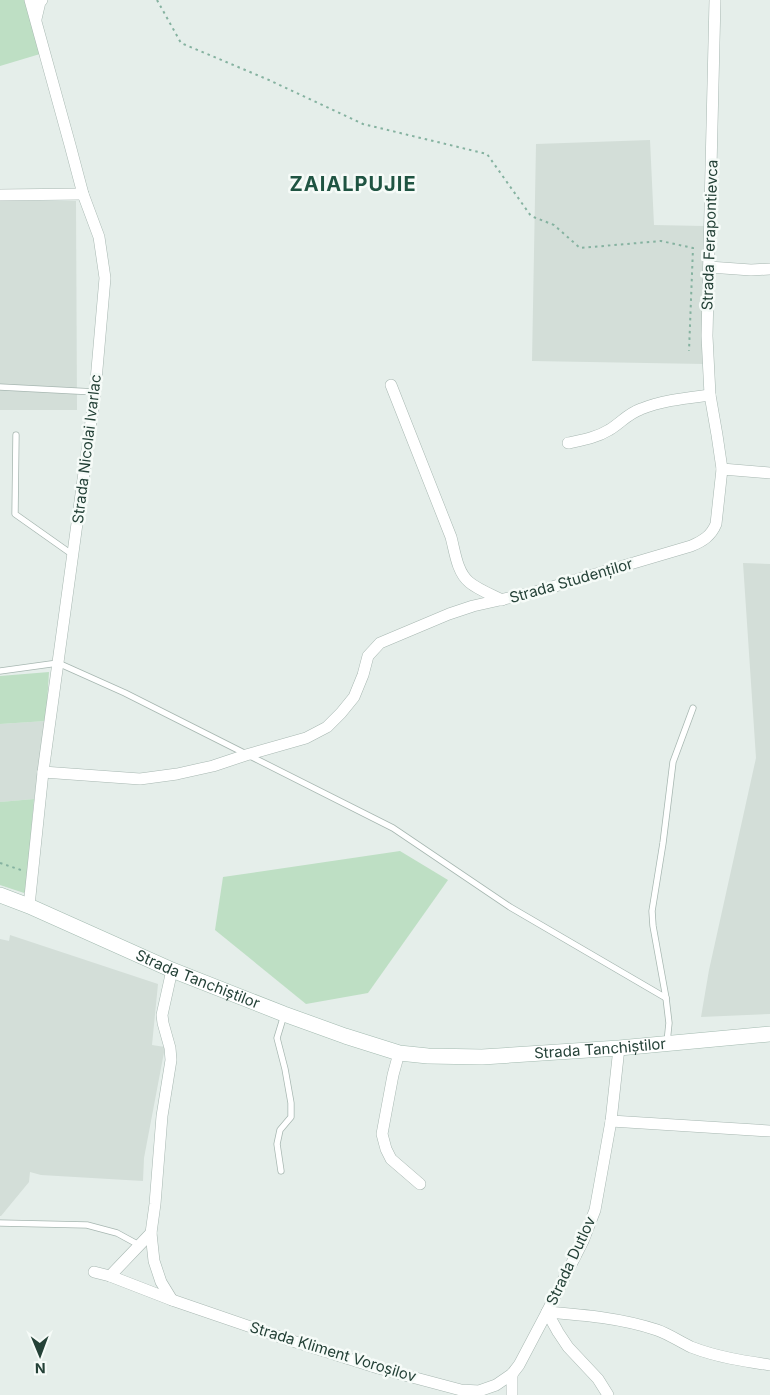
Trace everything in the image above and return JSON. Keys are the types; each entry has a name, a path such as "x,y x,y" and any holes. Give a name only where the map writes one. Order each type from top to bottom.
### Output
{"street":[{"name":"Strada Nicolai Ivarlac","path":"29,906 43,772 95,392 105,278 99,237 83,194 30,0"},
{"path":"35,21 42,0"},
{"name":"Strada Ferapontievca","path":"715,0 707,336 710,395 722,470"},
{"path":"0,195 83,194"},
{"path":"709,267 751,270 770,269"},
{"name":"Strada Studenților","path":"391,385 451,537 464,577 470,583 502,600 604,572 701,542 713,531 716,524 722,470"},
{"path":"568,443 591,438 609,430 627,415 640,409 678,399 710,395"},
{"path":"722,470 770,473"},
{"path":"43,772 140,779 213,766 306,738 327,727 341,713 354,696 363,675 368,656 380,643 449,614 473,606 502,600"},
{"name":"Strada Tanchiștilor","path":"0,895 29,906 172,970 284,1014 400,1053 428,1056 482,1057 619,1048 770,1034"},
{"path":"172,970 162,1015 171,1060 162,1116 151,1233 154,1262 161,1282 172,1300"},
{"name":"Strada Dutlov","path":"608,1395 598,1379 568,1346 547,1312 583,1241 595,1210 611,1121 619,1048"},
{"path":"400,1053 393,1075 382,1134 386,1150 391,1159 420,1184"},
{"path":"611,1121 770,1131"},
{"path":"110,1276 151,1233"},
{"name":"Strada Kliment Voroșilov","path":"94,1272 286,1339 378,1368 461,1390 479,1391 496,1385 512,1374 519,1365 547,1312"},
{"path":"547,1312 586,1315 627,1322 658,1331 712,1354 770,1366"},
{"path":"512,1374 512,1395"}],"lane":[{"path":"0,387 95,392"},
{"path":"16,435 15,514 73,555"},
{"path":"0,671 58,663 125,693 393,828 510,907 666,998"},
{"path":"667,1044 666,998 653,926 652,910 673,762 693,708"},
{"path":"281,1171 277,1144 280,1130 291,1116 288,1086 277,1038 284,1014"},
{"path":"0,1224 87,1225 117,1233 139,1245"}],"path":[{"path":"157,0 181,43 269,80 363,124 487,154 531,216 554,225 580,248 661,241 693,248 689,351"},
{"path":"0,863 24,870 32,876"}],"shaded area":[{"path":"650,140 654,225 704,226 704,364 532,361 536,144"},
{"path":"0,201 76,201 77,410 0,410"},
{"path":"743,563 770,564 770,1014 701,1017 709,970 756,758"},
{"path":"46,721 34,799 0,802 0,724"},
{"path":"10,935 158,984 152,1045 165,1047 144,1158 143,1181 41,1175 30,1172 29,1182 0,1216 0,939 9,941"}],"green space":[{"path":"0,0 26,0 40,54 0,66"},
{"path":"49,672 46,721 0,724 0,676"},
{"path":"34,799 26,890 24,893 0,885 0,802"},
{"path":"400,851 448,880 368,993 306,1004 215,930 223,877"}],"district":[{"name":"ZAIALPUJIE","path":"353,184"}]}
